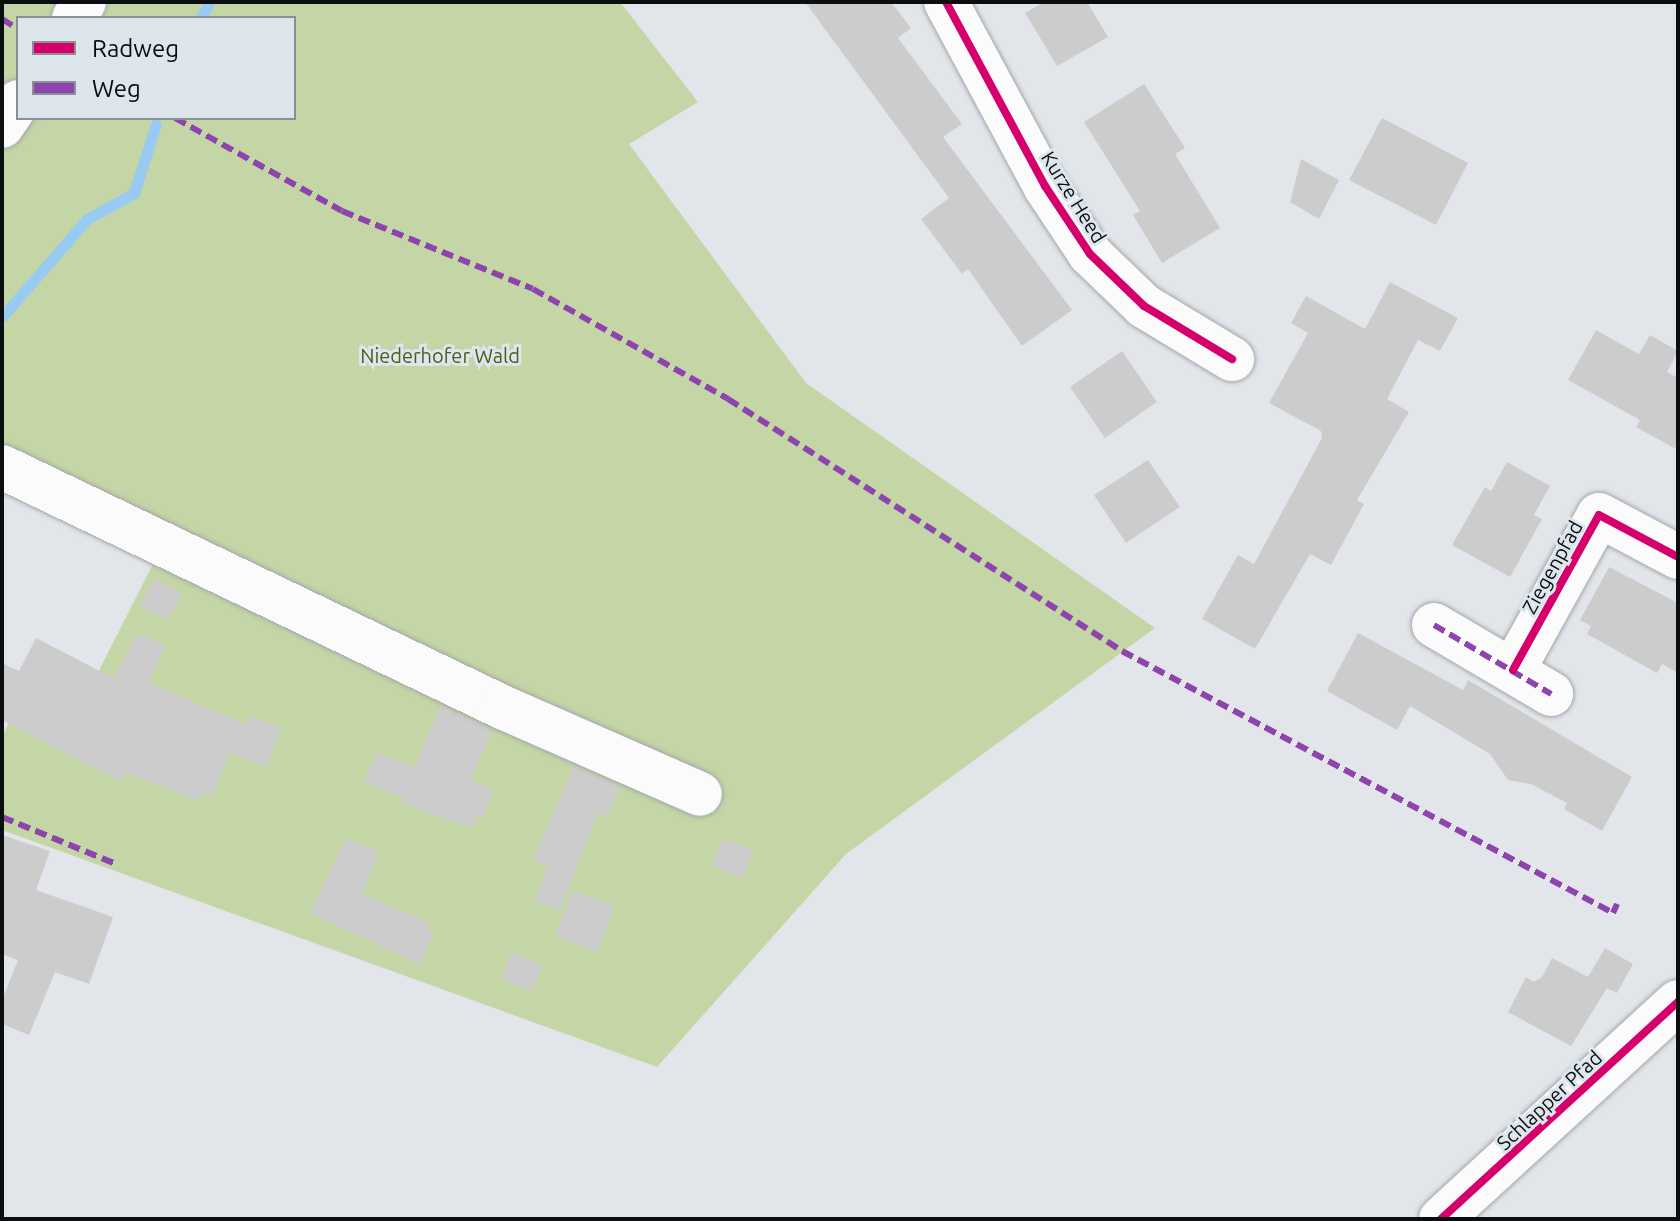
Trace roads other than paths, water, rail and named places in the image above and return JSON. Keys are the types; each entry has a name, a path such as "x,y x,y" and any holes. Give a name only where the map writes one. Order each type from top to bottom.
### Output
{"street":[{"name":"Kurze Heed","path":"946,2 1045,186 1090,254 1144,306 1232,359"},
{"path":"2,126 16,105"},
{"path":"2,467 502,707 700,794"},
{"name":"Ziegenpfad","path":"1513,670 1599,515 1678,557"},
{"path":"1434,625 1551,694"},
{"name":"Schlapper Pfad","path":"1441,1219 1678,1002"}],"waterway":[{"path":"202,16 209,2"},
{"path":"2,317 87,219 134,193 156,124"}],"park label":[{"name":"Niederhofer Wald","path":"440,355"}]}
